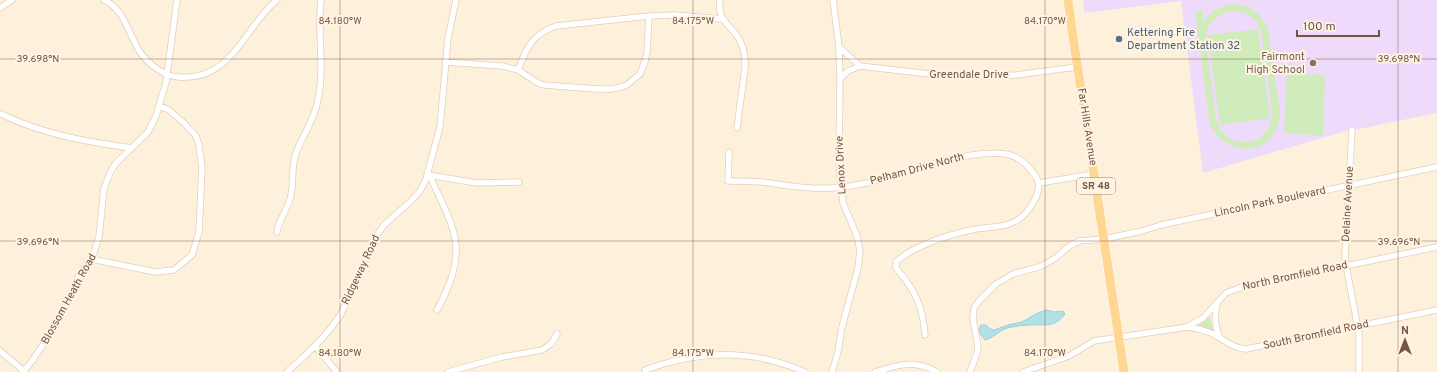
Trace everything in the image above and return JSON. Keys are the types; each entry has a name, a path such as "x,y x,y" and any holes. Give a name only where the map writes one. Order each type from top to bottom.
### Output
{"main road":[{"name":"Far Hills Avenue","path":"1068,0 1124,372"}],"street":[{"path":"0,8 12,0"},
{"path":"104,0 113,5 123,18 131,36 144,58 167,75 183,77 197,76 209,72 222,64 238,50 263,13 277,0"},
{"name":"Blossom Heath Road","path":"23,371 36,356 53,330 78,275 91,258 99,237 102,198 106,180 116,163 148,132 160,106 167,75 177,0"},
{"path":"277,232 280,219 290,200 296,154 313,120 319,99 321,65 319,26 321,0"},
{"name":"Ridgeway Road","path":"288,372 315,346 341,314 380,230 420,191 429,175 440,127 448,38 456,0"},
{"path":"720,0 719,8 722,19 738,38 746,60 736,128"},
{"name":"Lenox Drive","path":"832,372 838,352 842,327 858,268 860,251 858,236 843,203 839,160 839,47 833,0"},
{"path":"518,70 528,46 539,34 556,26 649,16 679,16 722,19"},
{"path":"445,62 502,66 518,70 538,83 544,85 604,89 622,87 640,74 645,61 649,16"},
{"path":"839,47 860,66 848,72 840,79"},
{"name":"Greendale Drive","path":"860,66 909,73 963,76 1016,75 1077,67"},
{"path":"91,258 155,272 174,270 192,255 200,232 202,168 200,145 196,136 184,123 169,110 160,106"},
{"path":"0,114 31,126 72,138 132,148"},
{"name":"Delaine Avenue","path":"1352,130 1346,265 1360,339 1359,372"},
{"name":"Pelham Drive North","path":"729,152 728,181 754,182 810,189 842,187 875,181 953,158 1003,153 1016,158 1030,168 1039,183"},
{"name":"Lincoln Park Boulevard","path":"970,372 978,346 973,314 974,308 979,301 996,284 1004,279 1013,274 1042,266 1057,257 1074,243 1079,241 1104,239 1142,231 1161,225 1437,167"},
{"path":"925,335 923,320 916,296 896,268 895,264 898,260 935,240 971,230 1008,225 1019,220 1035,199 1039,183 1094,174"},
{"path":"429,175 477,182 519,182"},
{"path":"429,175 448,218 456,244 456,256 452,276 445,296 437,310"},
{"name":"North Bromfield Road","path":"1023,372 1069,356 1090,342 1187,327 1203,318 1226,293 1239,288 1437,247"},
{"path":"1217,304 1214,317 1216,329 1220,339"},
{"name":"South Bromfield Road","path":"1187,327 1205,331 1233,346 1246,349 1437,310"},
{"path":"448,372 502,357 542,350 552,344 557,334"},
{"path":"315,346 337,372"},
{"path":"0,350 23,371"},
{"path":"645,370 660,364 690,357 736,354 758,357 806,372"},
{"path":"875,372 912,363 927,367 937,372"}],"shaded area":[{"name":"Fairmont High School","path":"1083,0 1437,0 1437,113 1339,133 1203,173 1181,1 1084,13"}],"green space":[{"path":"1230,4 1237,4 1250,8 1264,21 1269,34 1280,116 1278,125 1272,137 1263,144 1253,148 1242,149 1231,146 1221,140 1214,131 1209,119 1195,11 1202,10 1204,21 1214,10","holes":["1230,11 1247,14 1255,20 1260,29 1272,110 1270,123 1265,132 1257,139 1248,142 1238,141 1228,137 1221,130 1216,118 1206,43 1206,34 1209,25 1222,14"]},
{"path":"1258,29 1270,118 1220,125 1208,35"},
{"path":"1287,73 1325,75 1323,136 1284,133"},
{"path":"1210,317 1213,331 1197,326"}],"water":[{"path":"1046,310 1054,312 1063,311 1065,314 1054,323 1046,325 1022,325 1007,328 985,340 979,329 981,325 986,325 990,329 994,330 1022,322"}],"place":[{"name":"Kettering Fire Department Station 32","path":"1119,39"},
{"name":"Fairmont High School","path":"1313,63"}]}
